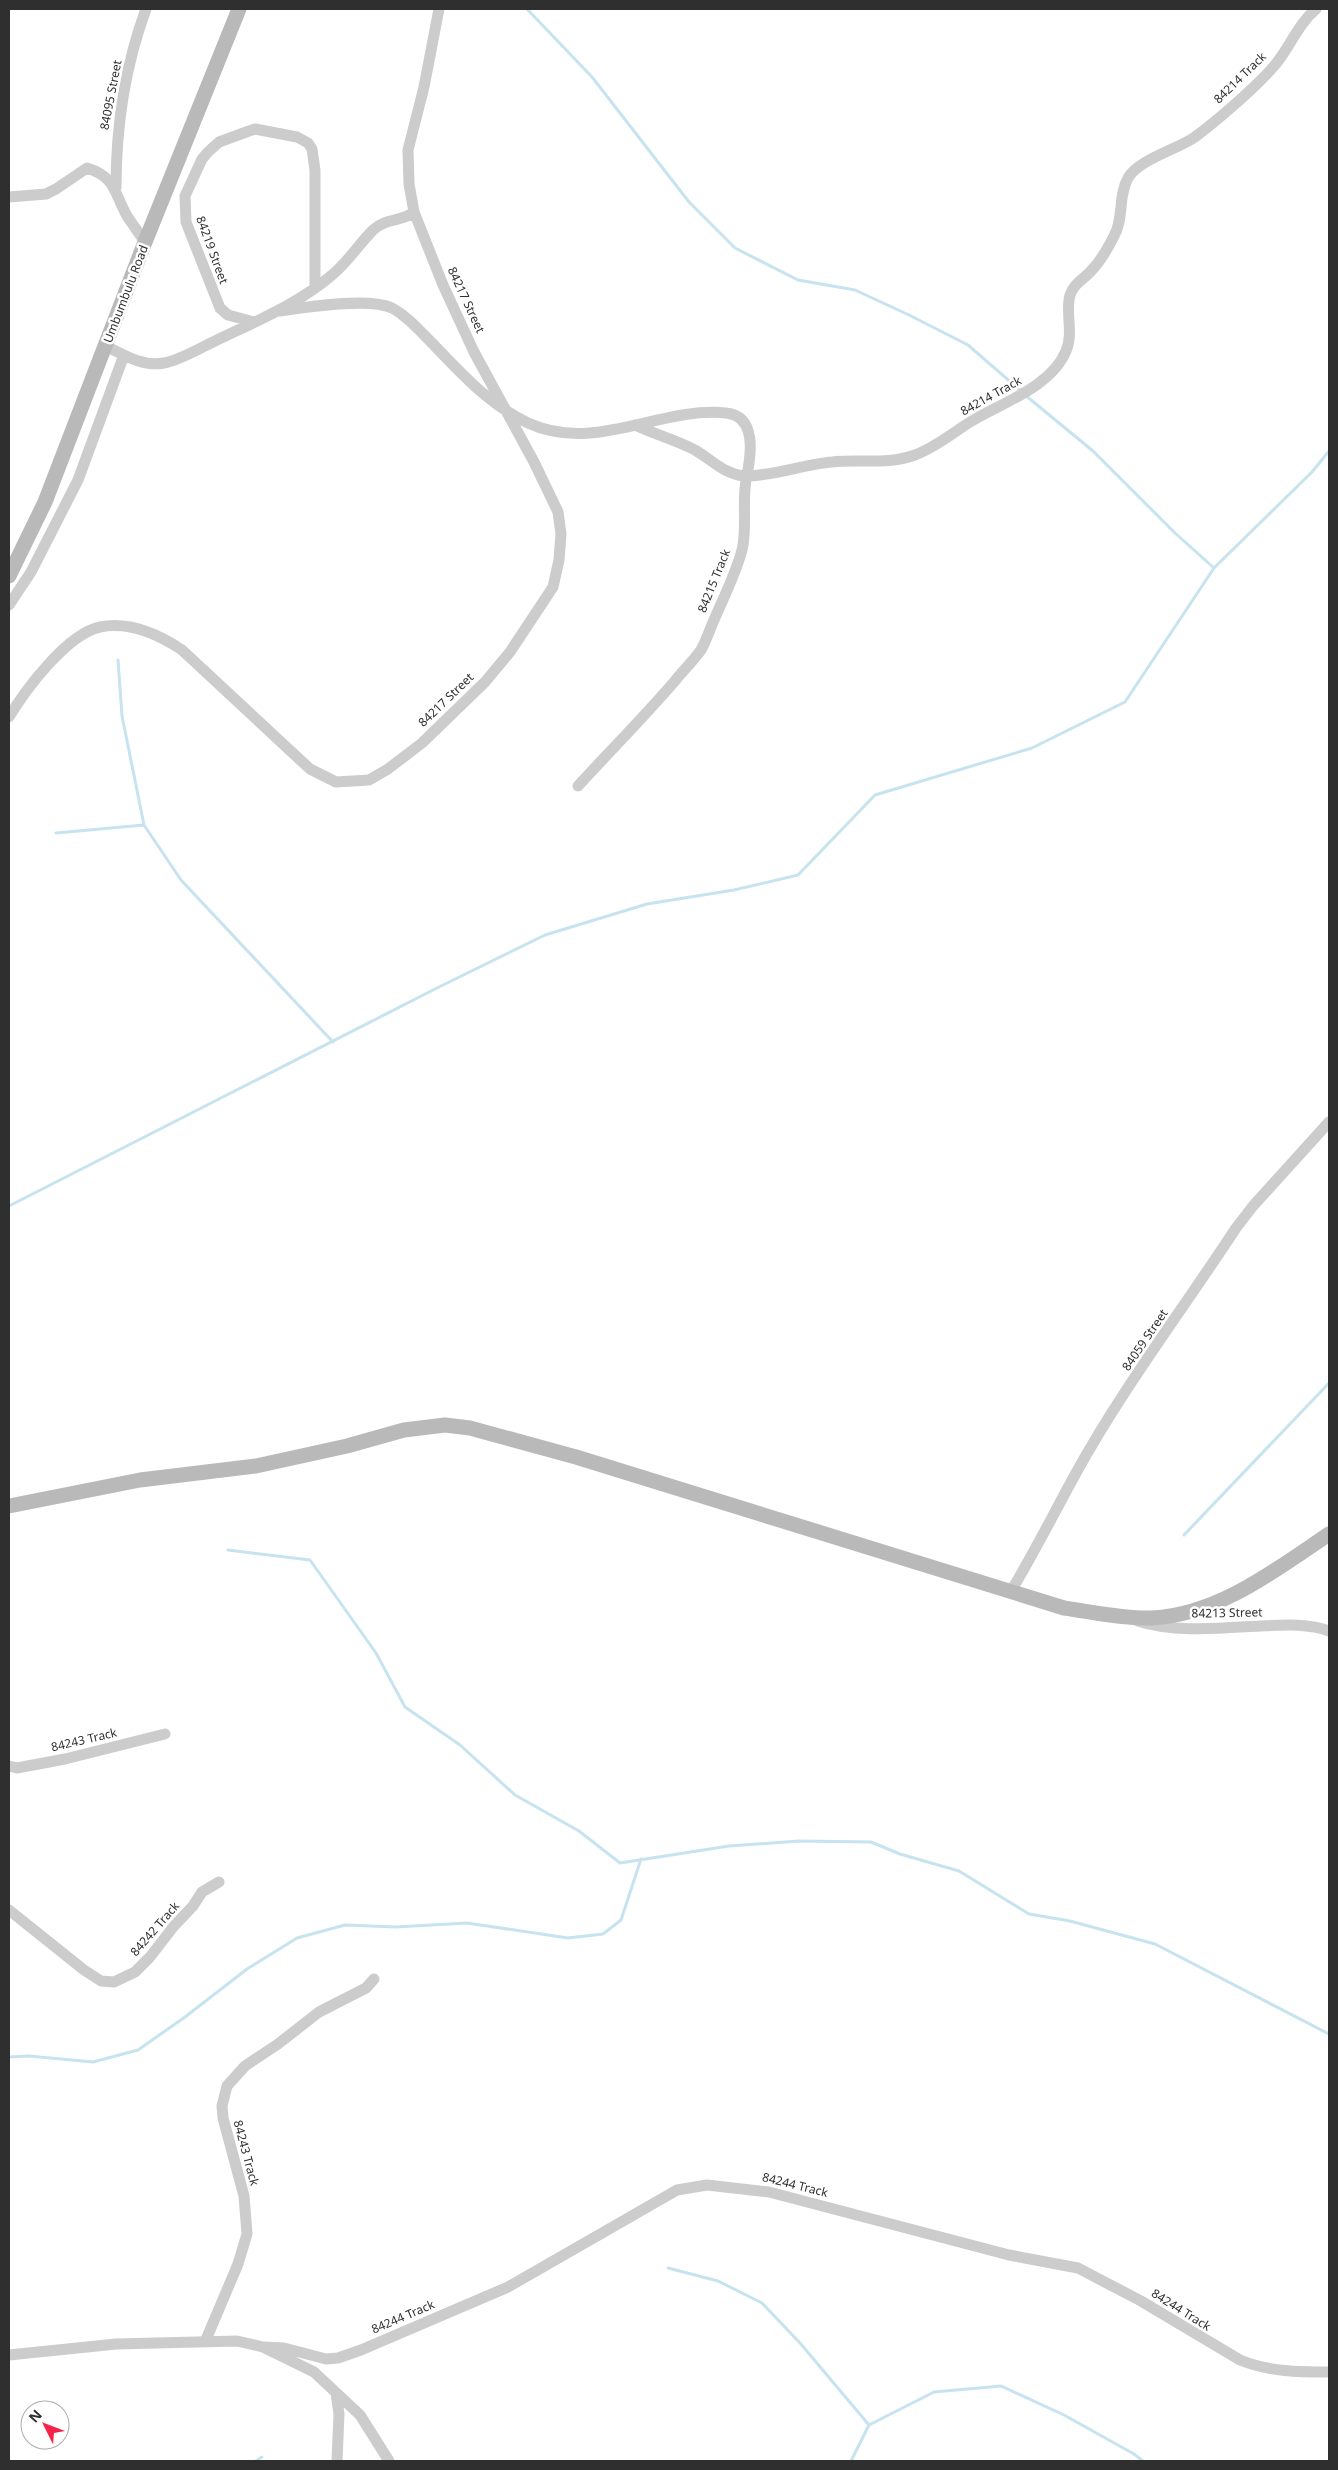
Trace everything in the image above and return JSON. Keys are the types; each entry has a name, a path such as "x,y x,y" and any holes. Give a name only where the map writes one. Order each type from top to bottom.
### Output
{"street":[{"name":"84095 Street","path":"116,188 116,144 123,98 139,28 146,9"},
{"name":"Umbumbulu Road","path":"9,576 45,502 145,242 239,9"},
{"name":"84217 Street","path":"9,716 50,661 72,641 99,627 137,628 165,638 182,650 310,769 336,782 368,780 388,769 422,743 485,682 510,652 553,587 561,534 558,512 508,413 474,352 443,285 414,212 409,184 408,150 424,87 439,9"},
{"name":"84214 Track","path":"635,426 695,450 728,473 746,476 831,462 892,460 914,455 943,442 968,424 1033,388 1056,367 1066,351 1070,337 1068,315 1070,296 1074,285 1091,271 1116,234 1124,186 1129,175 1142,165 1194,138 1225,111 1274,65 1297,34 1304,19 1316,9"},
{"name":"84219 Street","path":"254,322 228,315 220,308 186,222 185,196 202,159 219,142 255,129 297,138 308,143 312,149 314,170 315,288"},
{"path":"9,197 46,194 56,190 87,168 101,172 116,188 126,214 145,242"},
{"path":"106,346 138,362 164,363 280,311 315,288 349,260 373,230 386,220 408,217 414,212"},
{"path":"280,311 324,305 363,304 390,307 407,318 489,399 508,413 530,424 563,434 587,434 635,426"},
{"path":"9,605 31,572 78,480 124,355"},
{"name":"84215 Track","path":"578,786 613,751 701,649 724,597 742,549 746,476 750,463 751,436 744,423 737,416 728,412 694,414 635,426"},
{"name":"84059 Street","path":"1010,1593 1039,1545 1076,1473 1111,1415 1236,1228 1253,1206 1329,1122"},
{"path":"9,1506 140,1480 256,1466 347,1446 404,1430 445,1425 470,1428 576,1457 1010,1593 1064,1608 1126,1617 1153,1618 1210,1605 1249,1588 1329,1534"},
{"name":"84213 Street","path":"1126,1617 1154,1627 1232,1628 1286,1625 1329,1632"},
{"name":"84243 Track","path":"9,1766 17,1768 65,1759 165,1734"},
{"name":"84242 Track","path":"9,1910 84,1970 101,1981 114,1982 135,1972 193,1906 202,1892 219,1882"},
{"name":"84243 Track","path":"205,2342 238,2264 248,2234 244,2196 222,2118 222,2106 227,2086 245,2066 318,2012 366,1988 374,1979"},
{"name":"84244 Track","path":"264,2347 284,2348 326,2359 338,2358 361,2350 508,2286 677,2190 707,2185 769,2192 1009,2255 1078,2268 1141,2301 1212,2345 1248,2363 1284,2372 1329,2372"},
{"path":"9,2355 116,2344 237,2341 264,2347 314,2372 360,2416 389,2461"},
{"path":"336,2393 339,2414 337,2461"}],"waterway":[{"path":"527,9 592,77 689,202 735,248 798,280 855,290 909,315 968,345 1021,391"},
{"path":"1025,395 1093,451 1175,533 1214,568"},
{"path":"9,1206 545,935 647,904 734,890 798,875 875,795 1032,748 1125,702 1214,568 1312,472 1329,451"},
{"path":"118,660 122,716 144,825 181,880 333,1042"},
{"path":"56,833 144,825"},
{"path":"1184,1535 1329,1383"},
{"path":"228,1550 310,1560 376,1653 405,1707 460,1745 515,1795 579,1831 620,1863 729,1846 799,1841 871,1842 900,1854 959,1871 1029,1914 1070,1921 1155,1944 1329,2034"},
{"path":"9,2057 29,2056 93,2062 138,2050 185,2017 247,1969 297,1938 345,1925 396,1927 467,1923 568,1938 603,1934 621,1920 641,1859"},
{"path":"668,2268 718,2281 762,2303 800,2343 869,2425"},
{"path":"851,2461 869,2425 934,2392 1001,2386 1064,2415 1134,2454 1143,2461"},
{"path":"256,2461 262,2457"}]}
